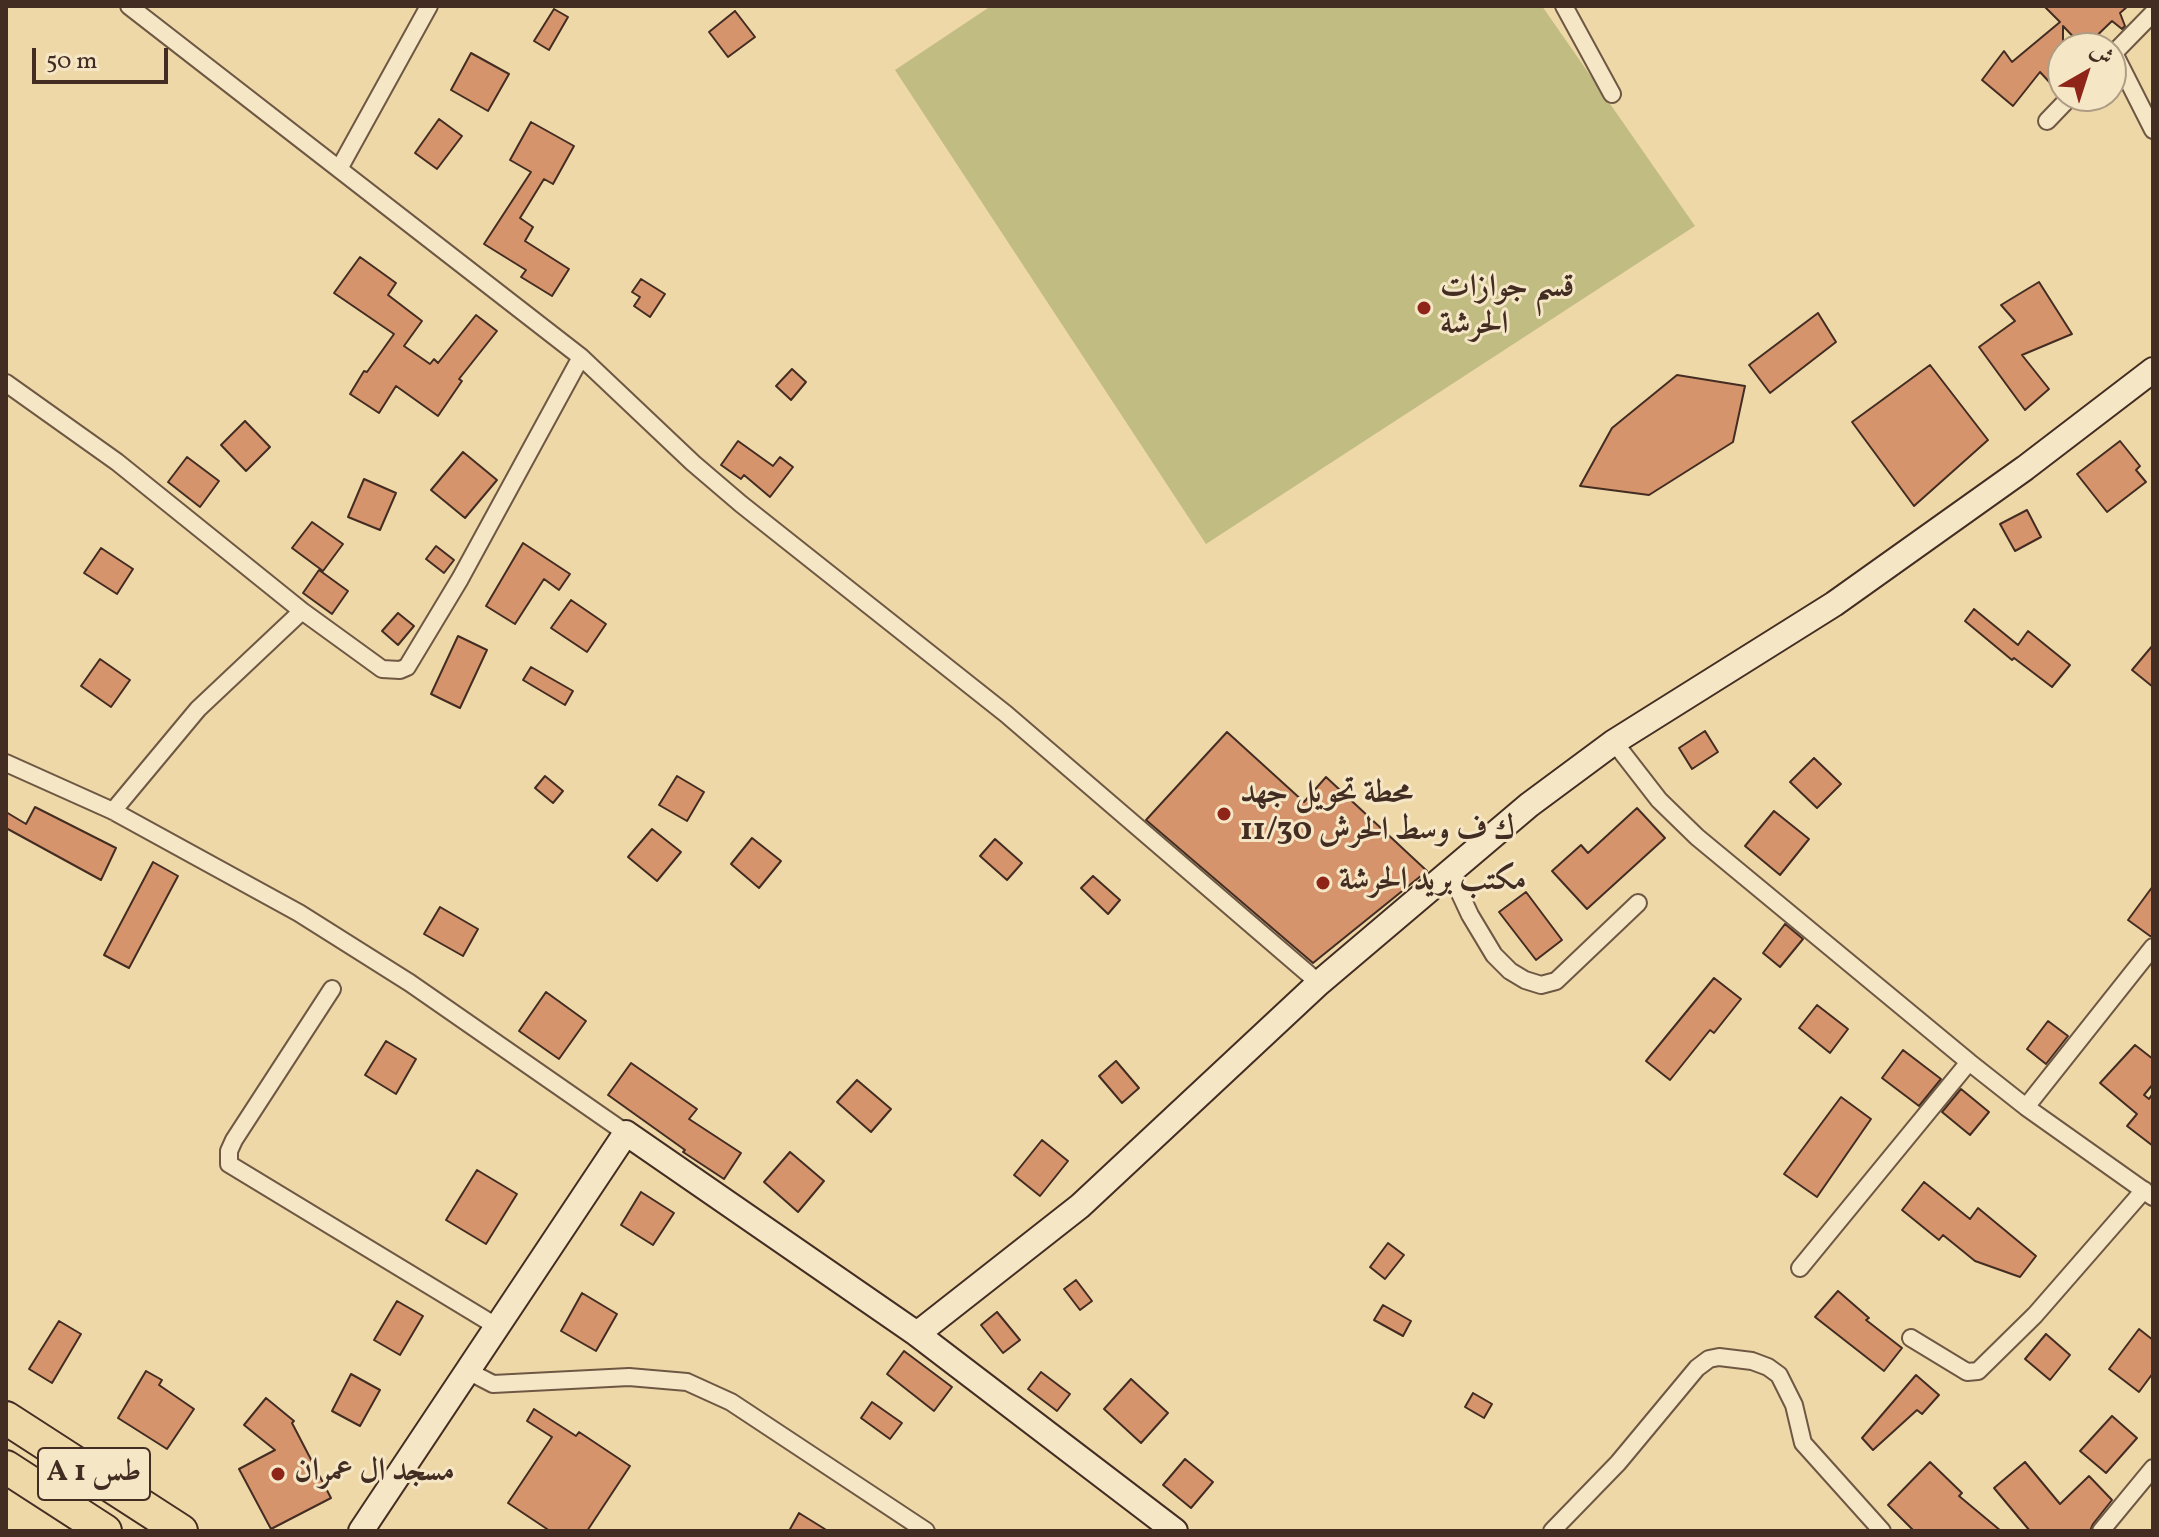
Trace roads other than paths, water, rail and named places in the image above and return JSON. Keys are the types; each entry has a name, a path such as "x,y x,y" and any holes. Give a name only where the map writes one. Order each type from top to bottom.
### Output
{"highway":[{"name":"A 1 طس","path":"6,1418 181,1531"},
{"path":"6,1467 105,1531"}],"street":[{"path":"129,6 581,357 741,504 1006,714 1319,983"},
{"path":"339,169 429,6"},
{"path":"1564,6 1612,94"},
{"path":"2127,39 2153,13"},
{"path":"2127,82 2153,130"},
{"path":"2047,121 2056,112"},
{"path":"6,383 117,462 302,611 382,669 391,671 407,667 460,579 581,357"},
{"path":"917,1334 1080,1206 1319,983 1529,805 1614,742 1834,604 2025,468 2153,370"},
{"path":"113,811 198,709 302,611"},
{"path":"1614,742 1659,800 1697,837 2026,1107 2149,1193 1978,1371 1967,1372 1911,1338"},
{"path":"6,763 113,811 299,913 373,960 917,1334 1175,1531"},
{"path":"1449,870 1470,915 1494,955 1517,976 1541,985 1556,981 1638,903"},
{"path":"2026,1107 2153,947"},
{"path":"332,989 234,1140 229,1151 229,1164 496,1326"},
{"path":"1800,1268 1969,1062"},
{"path":"361,1531 626,1133"},
{"path":"1552,1531 1618,1463 1697,1368 1709,1359 1719,1357 1752,1361 1779,1375 1794,1405 1803,1443 1882,1531"},
{"path":"466,1370 493,1384 629,1377 687,1382 731,1402 926,1531"},
{"path":"2101,1531 2153,1468"}],"place":[{"name":"قسم جوازات الحرشة","path":"1424,308"},
{"name":"محطة تحويل جهد 11/30 ك ف وسط الحرش","path":"1224,814"},
{"name":"مكتب بريد الحرشة","path":"1323,883"},
{"name":"مسجد ال عمران","path":"278,1474"}]}
